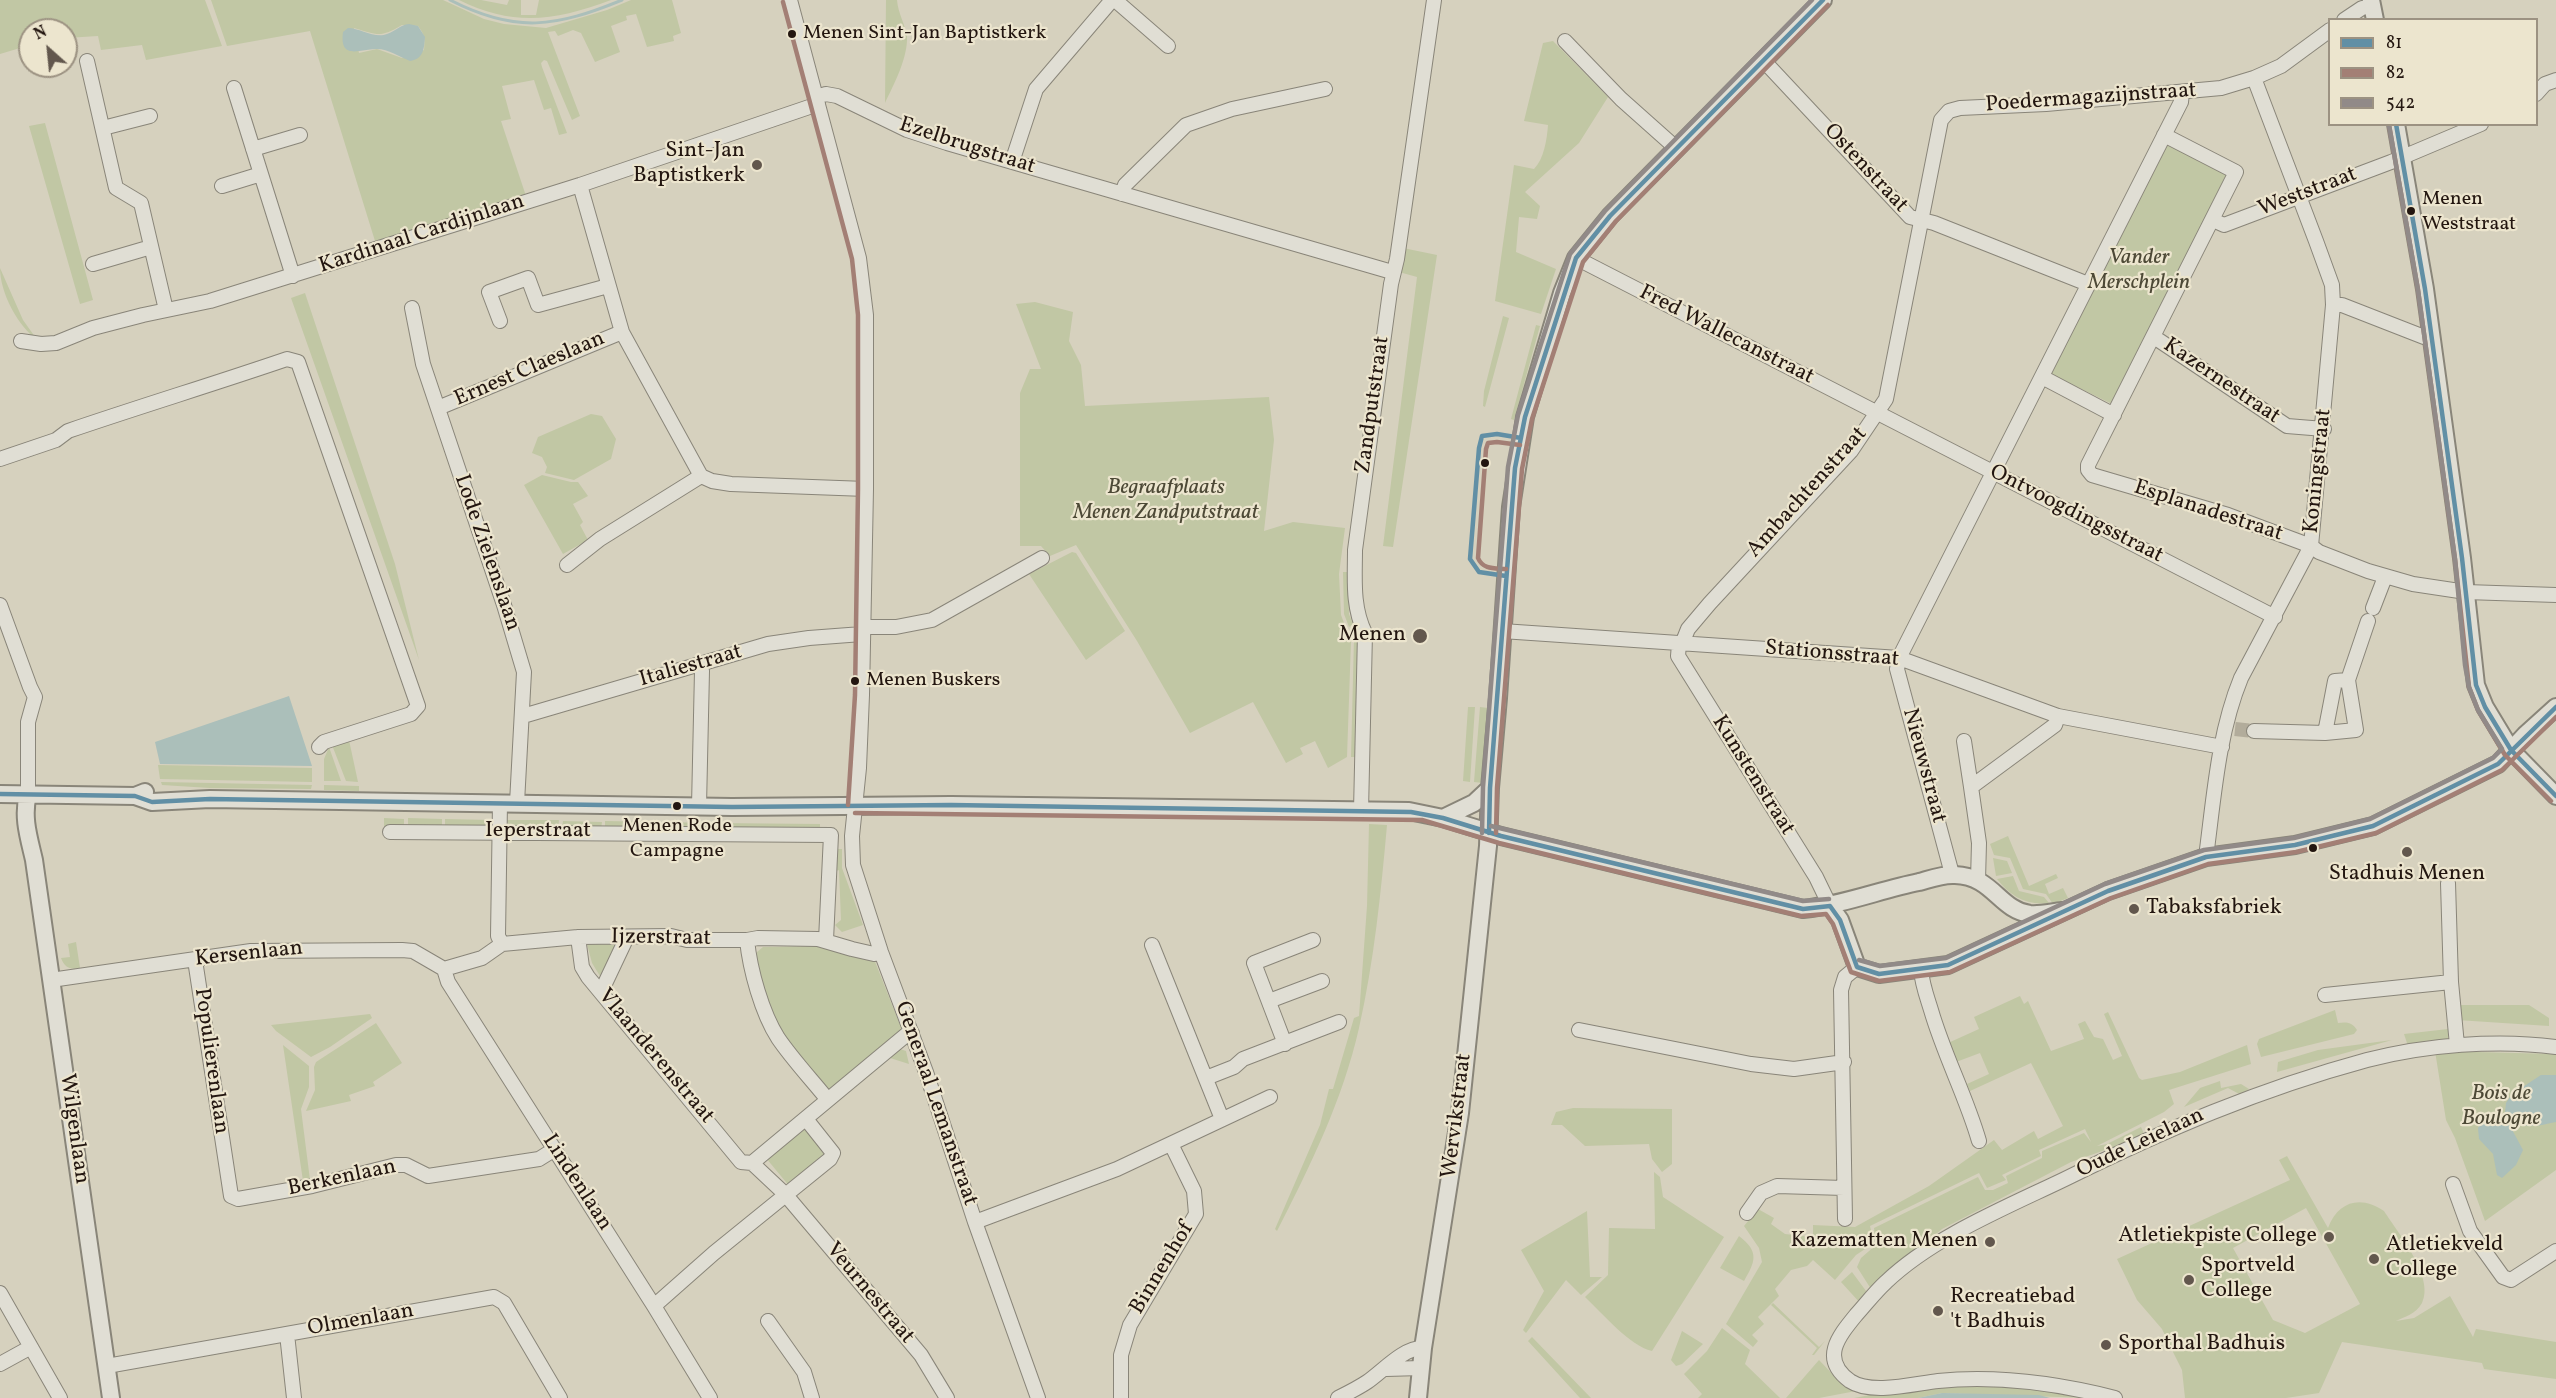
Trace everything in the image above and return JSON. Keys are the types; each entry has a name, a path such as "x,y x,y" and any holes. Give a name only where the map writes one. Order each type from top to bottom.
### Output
{"street":[{"name":"Generaal Lemanstraat","path":"790,0 859,258 864,291 867,344 866,489 860,757 855,806 853,865 881,952 912,1033 975,1222 1038,1398"},
{"path":"1012,162 1036,89 1113,0 1168,46"},
{"name":"Zandputstraat","path":"1361,811 1365,633 1357,616 1354,588 1355,550 1392,272 1397,260 1434,0"},
{"name":"Wervikstraat","path":"1418,1398 1423,1348 1460,1113 1489,833 1490,788 1511,507 1521,438 1553,322 1576,258 1610,216 1823,0"},
{"path":"2347,18 2362,8 2373,8"},
{"name":"Poedermagazijnstraat","path":"1922,219 1941,120 1949,111 1960,108 2046,104 2221,88 2254,78 2281,66 2328,31"},
{"path":"1565,41 1621,99 1676,148"},
{"name":"Ostenstraat","path":"1763,60 1910,217 1922,219 2088,284"},
{"path":"87,62 116,188 141,203 166,310"},
{"name":"Koningstraat","path":"2206,857 2222,747 2230,728 2233,698 2241,678 2311,546 2324,429 2333,305 2331,285 2254,78"},
{"path":"2538,92 2545,84 2556,80"},
{"path":"234,88 293,276"},
{"path":"1122,194 1125,185 1186,124 1242,107 1325,89"},
{"path":"1899,658 2181,102 2182,93"},
{"name":"Ezelbrugstraat","path":"817,100 826,94 837,96 907,130 1392,272"},
{"name":"Kardinaal Cardijnlaan","path":"21,341 41,344 56,343 93,328 210,301 293,276 580,185 817,100"},
{"path":"103,128 150,116"},
{"path":"2396,126 2431,336 2466,592 2476,685 2485,708 2511,750 2556,796"},
{"name":"Weststraat","path":"2213,220 2224,225 2476,126"},
{"path":"254,149 300,135"},
{"path":"2042,377 2114,415 2154,338 2236,172 2164,135"},
{"path":"222,186 261,174"},
{"path":"580,185 622,332 701,476 712,481 731,484 866,489"},
{"name":"Ambachtenstraat","path":"1680,644 1688,629 1710,603 1851,451 1886,399 1922,219"},
{"path":"93,264 151,247"},
{"name":"Fred Wallecanstraat","path":"1576,258 1876,414"},
{"path":"500,321 489,292 528,278 538,305 608,286"},
{"path":"2333,305 2342,305 2424,337 2431,336"},
{"name":"Lode Zielenslaan","path":"412,308 423,364 518,647 524,672 518,803"},
{"name":"Ernest Claeslaan","path":"438,408 622,332"},
{"name":"Kazernestraat","path":"2154,338 2287,426 2324,429"},
{"path":"0,459 56,440 68,431 183,392 203,388 287,359 298,362 418,706 411,714 324,742 319,747"},
{"name":"Ontvoogdingsstraat","path":"1876,414 2077,513 2275,617"},
{"name":"Esplanadestraat","path":"2114,415 2088,465 2088,470 2092,475 2236,517 2385,577 2466,592 2556,595"},
{"path":"567,565 600,539 701,476"},
{"name":"Italiestraat","path":"523,716 768,644 932,620 1042,558"},
{"path":"2254,731 2325,733 2356,730 2348,680 2385,577"},
{"path":"0,605 30,687 36,697 27,722 27,789"},
{"name":"Stationsstraat","path":"1502,631 1899,658 2058,716 2222,747"},
{"name":"Kunstenstraat","path":"1680,644 1678,656 1816,877 1830,906"},
{"name":"Nieuwstraat","path":"1899,658 1897,669 1952,874"},
{"path":"699,806 702,671 700,664"},
{"path":"2325,733 2335,681 2348,680"},
{"name":"Ieperstraat","path":"1857,967 1879,974 1948,965 2108,891 2206,857 2295,845 2373,826 2498,764 2556,707"},
{"path":"1971,787 2055,725 2058,716"},
{"path":"1964,741 1980,851 1978,880"},
{"path":"1443,818 1474,803 1490,788"},
{"name":"Ieperstraat","path":"0,794 27,789 135,796 152,802 210,799 1411,812 1443,818 1489,833 1803,909 1830,906 1895,887 1952,874 1978,880 1991,887 2007,904 2030,914 2062,911"},
{"name":"Wilgenlaan","path":"27,789 34,813 34,860 111,1398"},
{"path":"500,803 498,936 502,944"},
{"name":"Ieperstraat","path":"390,832 831,835 826,940"},
{"path":"2447,885 2451,982 2457,1045"},
{"path":"2007,904 2013,914 2015,924 2008,938"},
{"path":"1830,906 1840,920 1857,967 1845,977 1841,990 1845,1219"},
{"name":"Ijzerstraat","path":"444,969 482,958 502,944 578,937 672,936 687,940 758,938 826,940 874,954 881,952"},
{"name":"Vlaanderenstraat","path":"578,937 582,967 601,992 741,1162 752,1163 785,1194"},
{"path":"601,992 627,937"},
{"path":"747,940 750,961 766,1014 778,1037 828,1100"},
{"path":"1285,1044 1254,963 1312,940"},
{"path":"1152,945 1222,1119"},
{"name":"Kersenlaan","path":"51,980 251,951 280,949 413,951 444,969"},
{"name":"Populierenlaan","path":"195,960 224,1161"},
{"name":"Lindenlaan","path":"444,969 448,982 710,1398"},
{"path":"1921,970 1938,1036 1971,1111 1979,1141"},
{"path":"1269,1001 1322,981"},
{"path":"2325,995 2451,982"},
{"path":"1206,1078 1234,1067 1243,1059 1340,1022"},
{"path":"1579,1030 1751,1064 1794,1069 1844,1062"},
{"path":"752,1163 906,1035 912,1033"},
{"name":"Oude Leielaan","path":"2115,1398 2044,1383 2003,1378 1962,1379 1867,1389 1851,1381 1835,1363 1833,1352 1836,1341 1886,1282 1949,1238 2079,1172 2217,1109 2368,1060 2433,1046 2556,1047"},
{"path":"975,1222 1117,1170 1270,1097"},
{"path":"654,1306 785,1194 830,1159 833,1153 806,1119"},
{"name":"Binnenhof","path":"1121,1398 1121,1355 1130,1325 1196,1214 1194,1191 1172,1144"},
{"name":"Berkenlaan","path":"224,1161 231,1196 238,1199 312,1186 396,1166 406,1165 428,1176 539,1158 555,1149"},
{"path":"2453,1184 2470,1231 2503,1277 2511,1280 2556,1251"},
{"path":"1747,1213 1761,1193 1777,1186 1844,1188"},
{"name":"Veurnestraat","path":"785,1194 921,1355 947,1398"},
{"path":"0,1293 60,1398"},
{"name":"Olmenlaan","path":"107,1366 494,1297 504,1303 560,1398"},
{"path":"768,1321 804,1372 812,1398"},
{"path":"286,1334 294,1398"},
{"path":"0,1364 31,1347"},
{"path":"1338,1398 1386,1369 1402,1354 1415,1347 1423,1348"},
{"path":"1386,1369 1421,1368"}],"green space":[{"path":"0,0 205,0 222,46 146,60 142,45 101,50 98,36 78,37 78,18 18,18 18,49 0,54"},
{"path":"211,0 443,0 484,19 504,24 546,28 607,10 631,0 672,0 681,33 673,36 674,41 647,47 636,14 626,16 627,20 611,26 620,52 595,62 581,33 573,30 558,36 555,31 548,32 580,116 572,120 547,61 544,60 541,63 542,67 567,133 559,135 551,108 544,110 534,80 502,86 511,119 501,121 526,196 375,241 310,31 227,46","holes":["402,25 418,26 424,37 424,50 402,58 377,49 359,53 354,28 383,34"]},
{"path":"459,0 481,0 507,5 509,0 521,0 521,15 536,15 539,0 611,0 571,13 535,18 498,14"},
{"path":"886,0 897,0 905,27 907,44 903,62 885,103"},
{"path":"1553,41 1608,97 1579,143 1525,192 1540,206 1537,219 1519,217 1516,252 1556,269 1541,314 1495,301 1514,165 1534,169 1543,154 1546,142 1548,125 1524,121 1543,43"},
{"path":"45,123 93,300 80,304 29,126"},
{"name":"Vander Merschplein","path":"2166,139 2229,170 2112,404 2049,373"},
{"path":"1403,248 1437,255 1393,547 1383,546 1417,277 1399,272"},
{"path":"0,268 23,320 38,341 17,318 3,288"},
{"path":"305,293 395,564 419,660 291,298"},
{"name":"Begraafplaats Menen Zandputstraat","path":"1035,302 1073,312 1069,341 1081,365 1085,406 1269,397 1274,440 1264,531 1293,522 1345,528 1339,574 1341,615 1351,641 1347,757 1328,768 1315,741 1300,748 1303,754 1286,763 1253,702 1190,733 1137,641 1076,545 1050,556 1041,546 1020,546 1020,393 1030,369 1041,369 1016,304"},
{"path":"1503,316 1509,318 1485,407 1483,406 1484,391"},
{"path":"1536,325 1540,326 1514,420 1511,419"},
{"path":"591,414 602,416 616,439 611,459 574,480 545,473 547,467 542,457 532,453 538,437"},
{"path":"542,475 578,482 588,496 573,504 583,522 580,525 588,540 563,554 524,485"},
{"path":"1072,552 1076,553 1125,631 1086,660 1029,574"},
{"path":"1343,572 1348,572 1349,614 1353,624 1349,627 1344,614"},
{"path":"1356,629 1359,641 1357,757 1351,757 1354,638 1351,632"},
{"path":"1468,707 1475,707 1470,782 1463,781"},
{"path":"1480,707 1488,708 1483,783 1474,782"},
{"path":"349,740 358,782 346,781 332,745"},
{"path":"329,747 341,781 324,781 324,759"},
{"path":"158,765 312,768 312,782 160,779"},
{"path":"161,782 312,785 311,789 210,788 162,785"},
{"path":"324,785 359,786 359,791 324,790"},
{"path":"384,818 404,819 404,827 384,826"},
{"path":"408,818 442,819 442,827 408,826"},
{"path":"445,819 491,820 489,826 445,827"},
{"path":"506,820 559,820 558,829 511,828"},
{"path":"563,821 602,822 601,829 562,828"},
{"path":"605,821 658,822 658,830 605,829"},
{"path":"662,822 710,823 710,830 662,830"},
{"path":"713,823 820,824 820,831 713,830"},
{"path":"1369,824 1387,825 1373,952 1359,1028 1335,1107 1277,1231 1275,1229 1320,1125 1329,1089 1333,1089 1354,1018 1359,1016 1367,906"},
{"path":"2008,836 2029,886 2056,874 2058,878 2045,884 2049,894 2063,888 2068,898 2053,904 2046,894 2023,889 2010,858 1994,855 1990,844"},
{"path":"833,849 842,849 842,868 863,925 842,932 835,925 841,920 839,870 832,873"},
{"path":"1993,858 2007,861 2012,873 1996,876"},
{"path":"2013,876 2019,891 2044,897 2049,903 2033,903 2013,895 1997,879"},
{"path":"76,942 80,968 71,968 64,964 61,958 70,957 68,944"},
{"path":"622,943 603,981 592,963 587,944"},
{"path":"822,946 874,959 902,1030 830,1090 826,1090 800,1060 777,1028 763,991 757,960 757,952 763,947"},
{"path":"2020,996 2024,1004 2028,1001 2051,1051 2084,1039 2078,1024 2085,1021 2094,1037 2103,1039 2113,1060 2122,1056 2104,1014 2108,1012 2142,1080 2180,1072 2247,1045 2251,1064 2169,1090 2174,1104 2164,1112 2097,1146 2107,1144 2141,1127 2145,1136 2071,1162 1942,1229 1871,1289 1857,1267 1861,1258 1876,1245 1874,1228 1978,1177 1985,1190 1993,1190 2008,1183 2006,1176 2042,1158 2042,1151 2084,1133 2091,1142 2085,1129 2039,1150 2041,1156 2002,1175 2006,1180 1987,1188 1979,1173 1870,1226 1874,1243 1856,1255 1835,1280 1813,1260 1807,1266 1791,1270 1775,1289 1779,1296 1758,1317 1764,1324 1752,1335 1758,1341 1753,1347 1726,1324 1762,1262 1759,1248 1744,1226 1758,1209 1774,1218 1771,1224 1785,1234 1813,1237 1813,1225 1855,1227 1929,1186 1994,1140 2002,1150 2034,1131 2038,1139 2063,1126 2031,1063 1970,1091 1967,1084 1989,1074 1980,1053 1956,1062 1948,1043 1979,1029 1974,1017"},
{"path":"2456,1005 2529,1005 2549,1018 2549,1026 2457,1020"},
{"path":"2335,1010 2338,1023 2353,1025 2357,1030 2354,1034 2261,1057 2257,1044 2259,1039"},
{"path":"370,1014 372,1018 330,1047 311,1057 271,1025"},
{"path":"376,1023 402,1063 373,1082 375,1086 349,1095 351,1101 306,1111 315,1090 314,1067 316,1062"},
{"path":"2448,1029 2448,1039 2443,1042 2408,1046 2404,1034"},
{"path":"2392,1040 2277,1072 2278,1062 2318,1050"},
{"path":"283,1045 309,1066 309,1087 301,1109 310,1180 303,1181"},
{"path":"900,1049 906,1051 909,1064 890,1058"},
{"name":"Bois de Boulogne","path":"2435,1051 2556,1054 2556,1170 2485,1221 2455,1138 2446,1120"},
{"path":"2220,1081 2221,1088 2241,1084 2249,1089 2241,1095 2228,1088 2184,1107 2200,1088"},
{"path":"1573,1108 1672,1109 1672,1164 1662,1172 1652,1159 1649,1144 1585,1146 1562,1125 1551,1125 1556,1112"},
{"path":"804,1126 829,1156 790,1187 766,1158"},
{"path":"2287,1156 2328,1228 2338,1212 2351,1203 2367,1203 2384,1211 2406,1243 2424,1281 2425,1292 2422,1303 2410,1315 2396,1321 2414,1318 2450,1296 2473,1337 2476,1329 2556,1342 2556,1379 2484,1369 2482,1363 2342,1342 2319,1393 2286,1398 2185,1398 2182,1370 2162,1329 2137,1300 2117,1259 2290,1180 2279,1160","holes":["2306,1208 2360,1304 2305,1333 2273,1320 2233,1248"]},
{"path":"1654,1172 1660,1177 1663,1197 1724,1237 1652,1351 1626,1336 1585,1297 1608,1275 1609,1228 1655,1229"},
{"path":"1587,1211 1590,1277 1602,1277 1581,1295 1566,1280 1526,1333 1523,1330 1544,1291 1521,1250"},
{"path":"1739,1236 1750,1247 1754,1257 1744,1281 1720,1268"},
{"path":"1852,1272 1869,1295 1861,1304 1841,1282"},
{"path":"1773,1303 1819,1347 1825,1341 1814,1355 1812,1355 1817,1348 1771,1305"},
{"path":"1722,1328 1750,1350 1745,1364 1780,1398 1698,1398 1702,1394 1684,1374 1707,1351"},
{"path":"1682,1331 1703,1344 1682,1364 1676,1366 1671,1360"},
{"path":"1532,1337 1591,1398 1580,1398 1528,1341"},
{"path":"1819,1360 1841,1383 1856,1391 1819,1398 1786,1398"},
{"path":"1965,1384 2041,1388 2088,1398 1942,1393 1918,1398 1854,1398 1891,1391"}],"shaded area":[{"path":"409,24 418,26 425,37 421,55 415,60 410,61 381,49 348,50 343,41 343,32 348,28 382,35"},
{"path":"289,696 312,766 160,764 155,742"},
{"path":"2541,1075 2556,1075 2556,1122 2534,1126 2514,1121 2509,1124 2523,1150 2516,1165 2502,1178 2497,1175 2493,1154 2479,1139 2478,1128 2486,1116 2492,1113 2500,1117 2505,1113 2506,1103 2512,1094"},
{"path":"1942,1393 2039,1395 2050,1398 1918,1398"}],"waterway":[{"path":"450,0 495,18 536,23 577,16 622,0"}],"tunnel":[{"path":"2235,729 2254,731"}],"transit line":[{"name":"542","path":"1482,833 1483,787 1508,467 1518,415 1570,254 1605,211 1812,0"},
{"name":"81","path":"1489,833 1490,788 1515,468 1525,417 1576,258 1610,216 1823,0"},
{"name":"82","path":"783,2 852,259 858,315 855,695 848,805"},
{"name":"82","path":"1496,833 1497,788 1522,469 1532,419 1583,262 1616,221 1828,5"},
{"name":"82","path":"2389,126 2418,290 2455,559 2469,687 2478,710 2505,755 2551,801"},
{"name":"542","path":"1859,960 1880,966 1946,958 2105,884 2204,850 2294,838 2370,819 2493,758 2502,749 2478,710 2469,687 2465,665 2455,559 2418,290 2389,126"},
{"name":"81","path":"2396,126 2425,289 2462,558 2476,685 2485,707 2511,750 2556,796"},
{"name":"81","path":"1506,576 1479,572 1470,559 1479,448 1482,436 1497,434 1521,438"},
{"name":"82","path":"1506,569 1483,565 1478,558 1486,449 1488,443 1520,445"},
{"name":"81","path":"0,794 135,796 152,802 210,799 732,807 951,805 1411,812 1443,818 1501,836 1803,909 1830,906 1840,920 1857,967 1879,974 1948,965 2108,891 2206,857 2295,845 2373,826 2498,764 2556,707"},
{"name":"82","path":"855,813 1422,820 1499,843 1801,916 1826,914 1833,924 1851,972 1879,981 1950,972 2111,898 2208,864 2296,852 2376,833 2502,770 2556,717"},
{"name":"542","path":"1491,826 1803,901 1829,899"}],"place":[{"name":"Menen Sint-Jan Baptistkerk","path":"792,34"},
{"name":"Sint-Jan Baptistkerk","path":"757,165"},
{"name":"Menen Weststraat","path":"2411,211"},
{"name":"Menen","path":"1420,636"},
{"name":"Menen Buskers","path":"855,681"},
{"name":"Menen Rode Campagne","path":"677,806"},
{"name":"Stadhuis Menen","path":"2407,852"},
{"name":"Tabaksfabriek","path":"2134,909"},
{"name":"Atletiekpiste College","path":"2329,1237"},
{"name":"Kazematten Menen","path":"1990,1242"},
{"name":"Atletiekveld College","path":"2374,1259"},
{"name":"Sportveld College","path":"2189,1280"},
{"name":"Recreatiebad 't Badhuis","path":"1938,1311"},
{"name":"Sporthal Badhuis","path":"2106,1345"}]}
